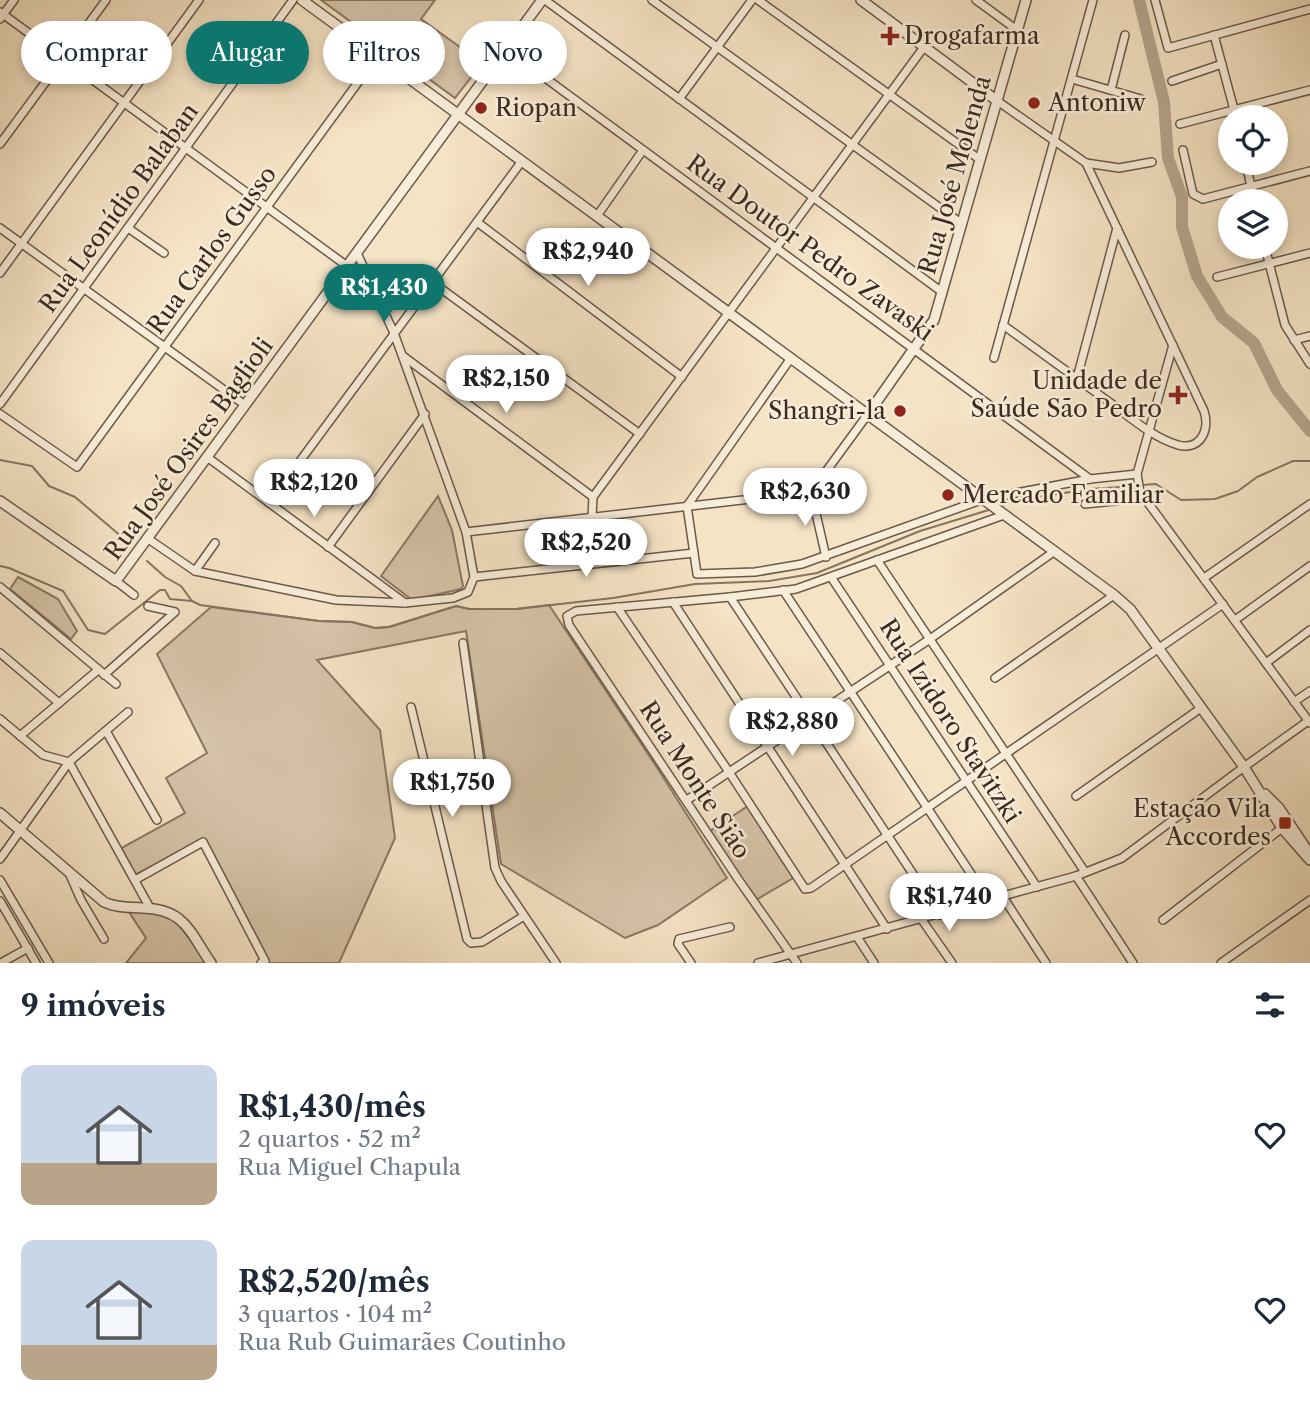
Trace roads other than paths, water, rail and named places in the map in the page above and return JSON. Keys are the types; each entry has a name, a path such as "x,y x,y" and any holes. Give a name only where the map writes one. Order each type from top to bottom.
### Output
{"street":[{"path":"14,0 1,15 21,29"},
{"path":"90,21 106,0"},
{"path":"0,273 199,0"},
{"name":"Rua Leonídio Balaban","path":"0,404 293,0"},
{"path":"302,0 331,21"},
{"path":"543,0 942,292"},
{"name":"Rua José Osires Baglioli","path":"527,21 543,0"},
{"path":"652,0 961,223"},
{"path":"679,99 752,0"},
{"path":"758,0 979,159"},
{"path":"861,0 1086,163 1119,168 1152,162"},
{"path":"976,0 1017,30"},
{"name":"Rua José Molenda","path":"914,349 934,320 1026,0"},
{"path":"995,358 1093,0"},
{"path":"1155,0 1168,48 1310,9"},
{"path":"1111,90 1125,35"},
{"path":"1214,35 1233,105"},
{"path":"592,517 593,497 924,47"},
{"path":"1172,81 1222,64"},
{"path":"1072,79 1141,99"},
{"path":"0,144 44,84"},
{"path":"98,84 347,266"},
{"name":"Rua Carlos Gusso","path":"0,414 77,467 357,84"},
{"path":"417,84 1114,594 1130,609 1244,766 1282,828 1310,858"},
{"name":"Rua José Osires Baglioli","path":"116,581 480,84"},
{"name":"Rua Doutor Pedro Zavaski","path":"553,84 1090,479"},
{"path":"1261,105 1310,90"},
{"path":"1180,124 1218,116"},
{"path":"597,216 643,150"},
{"path":"1183,150 1193,194 1203,199 1310,171"},
{"path":"269,503 522,161"},
{"path":"1003,325 1149,431 1187,446 1198,443 1206,431 1204,411 1086,163"},
{"path":"1249,175 1252,189"},
{"path":"477,222 682,377"},
{"path":"1077,378 1117,227"},
{"path":"0,228 245,405"},
{"path":"128,228 164,253"},
{"path":"147,538 195,571 213,577 336,600 405,603 453,598 468,592 474,577 467,532 403,356 357,253"},
{"path":"1217,277 1310,253"},
{"path":"1268,259 1285,325 1310,364"},
{"path":"432,282 640,435"},
{"path":"1294,340 1310,336"},
{"path":"758,963 1076,876 1122,858 1244,766 1309,723 1141,495 1137,477 1173,345"},
{"path":"467,532 811,492 914,349"},
{"path":"403,356 593,497"},
{"path":"791,358 687,506 697,574 755,572 802,564 888,532 986,501 1090,479 1137,477"},
{"path":"328,547 425,414"},
{"path":"207,457 405,603"},
{"path":"811,492 826,557"},
{"path":"1085,504 1141,495"},
{"path":"2,504 134,595"},
{"path":"1204,578 1310,504"},
{"path":"1003,514 796,589 617,607 805,889 811,888 888,836 1223,604"},
{"path":"195,571 215,543"},
{"path":"687,800 930,639 1055,551"},
{"path":"474,577 694,553"},
{"path":"877,560 1085,872"},
{"path":"1235,620 1310,566"},
{"name":"Rua Izidoro Stavitzki","path":"831,577 1037,887"},
{"path":"0,587 116,684"},
{"path":"783,590 989,901"},
{"path":"995,678 1114,594"},
{"path":"730,597 940,915"},
{"path":"673,602 887,929"},
{"path":"20,736 175,612 148,606"},
{"name":"Rua Monte Sião","path":"617,607 576,611 567,616 569,625 797,963"},
{"path":"1266,663 1310,630"},
{"path":"463,643 495,868 556,963"},
{"path":"0,653 59,703"},
{"path":"1294,702 1310,691"},
{"path":"411,707 464,932 471,943 482,942 524,916"},
{"path":"1076,796 1201,708"},
{"path":"0,859 69,762 128,712"},
{"path":"0,719 43,755 69,762 150,908"},
{"path":"106,731 158,820"},
{"path":"1256,786 1279,808 1310,858"},
{"path":"0,813 108,905 165,910 181,919 211,963"},
{"path":"1163,920 1282,828"},
{"path":"135,880 203,842 263,962"},
{"path":"70,875 104,939"},
{"path":"1076,876 1133,963"},
{"path":"0,880 49,963"},
{"path":"1003,897 1045,963"},
{"path":"1221,963 1310,900"},
{"path":"0,901 36,963"},
{"path":"12,921 21,915"},
{"path":"922,920 952,963"},
{"path":"691,963 678,944 679,939 730,927"},
{"path":"857,937 874,963"},
{"path":"1,963 28,948"}],"waterway":[{"path":"1139,0 1164,102 1168,158 1182,197 1182,227 1197,276 1222,317 1254,343 1277,390 1310,431"},
{"path":"0,460 32,466 49,486 75,497 129,543"},
{"path":"1142,485 1156,484 1181,500 1215,499 1238,491 1257,477 1293,461 1310,461"},
{"path":"1000,506 1012,501 1090,489 1137,486"},
{"path":"0,566 63,591 88,630 105,634 160,590 165,590 170,599 192,601 200,605 319,621 352,622 375,628 389,627 456,606 469,609 516,609 613,598 695,584 769,581 817,573 920,531 992,509"},
{"path":"147,561 165,577 181,586 192,601"}],"place":[{"name":"Drogafarma","path":"890,36"},
{"name":"Antoniw","path":"1034,103"},
{"name":"Riopan","path":"481,108"},
{"name":"Unidade de Saúde São Pedro","path":"1178,395"},
{"name":"Shangri-la","path":"900,411"},
{"name":"Mercado Familiar","path":"948,495"},
{"name":"Estação Vila Accordes","path":"1285,823"}]}
